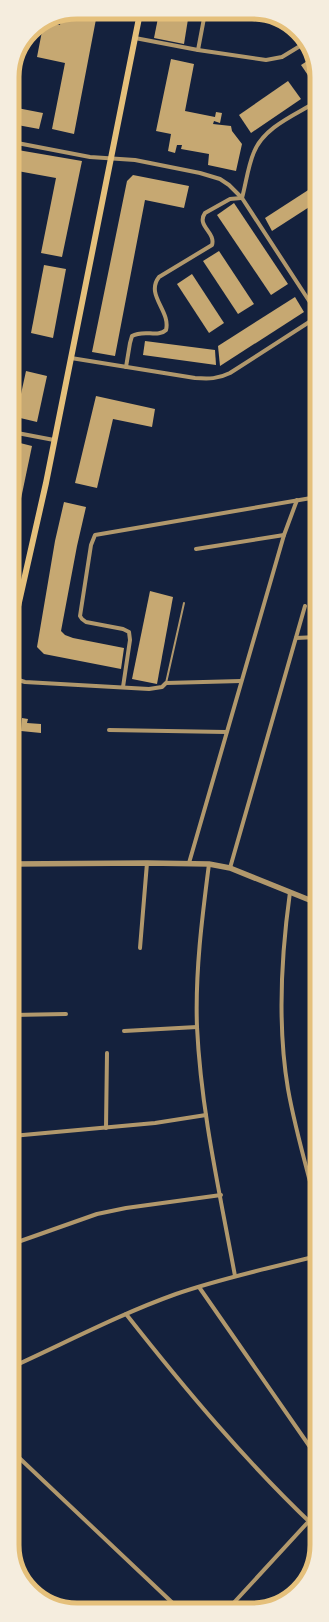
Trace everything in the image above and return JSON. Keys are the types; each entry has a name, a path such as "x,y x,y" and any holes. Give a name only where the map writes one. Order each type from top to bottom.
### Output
{"main road":[{"path":"19,601 71,358 139,19"}],"street":[{"path":"198,50 204,19"},
{"path":"135,38 198,50 266,60 282,57 300,46"},
{"path":"242,198 254,152 260,141 272,129 310,106"},
{"path":"19,143 90,157 110,158 160,165 220,179 229,185 242,198 310,305"},
{"path":"126,367 132,336 142,333 159,334 166,330 167,320 154,289 156,280 159,276 212,245 213,237 203,223 202,216 205,213 230,199 242,198"},
{"path":"71,358 196,378 221,378 310,321"},
{"path":"19,433 54,440"},
{"path":"124,687 130,640 129,632 123,628 86,622 82,620 80,616 91,544 95,535 310,498"},
{"path":"189,863 284,536 297,500"},
{"path":"196,549 284,536"},
{"path":"230,868 305,606"},
{"path":"296,638 310,637"},
{"path":"19,680 25,682 156,689 162,687 166,683 241,681"},
{"path":"109,730 226,732"},
{"path":"140,948 148,863"},
{"path":"19,864 209,864 230,868 310,900"},
{"path":"209,864 198,961 197,1027 200,1074 206,1116 235,1276"},
{"path":"290,892 286,919 281,994 282,1036 288,1089 310,1181"},
{"path":"19,1015 66,1014"},
{"path":"124,1031 197,1027"},
{"path":"106,1128 107,1054"},
{"path":"19,1135 106,1128 206,1116"},
{"path":"19,1242 97,1214 126,1208 221,1195"},
{"path":"19,1364 126,1314 199,1287 235,1276 310,1258"},
{"path":"199,1287 310,1448"},
{"path":"126,1314 246,1457 309,1521 234,1603"},
{"path":"19,1459 173,1603"}],"lane":[{"path":"166,683 184,602"}],"building":[{"path":"96,19 74,134 52,129 65,63 37,57 42,31 54,24 60,25 61,21 66,20"},
{"path":"158,19 188,19 184,44 154,38"},
{"path":"171,59 194,64 185,111 215,117 216,112 222,113 220,123 214,121 213,124 231,126 232,131 242,144 236,171 208,165 209,154 181,149 182,145 177,145 175,153 168,151 171,134 156,131"},
{"path":"308,61 310,78 301,65"},
{"path":"288,81 301,99 251,133 239,115"},
{"path":"19,108 43,113 39,129 19,125"},
{"path":"19,150 82,161 62,257 41,253 56,178 19,171"},
{"path":"133,175 189,186 184,208 145,200 115,356 92,352 127,181"},
{"path":"310,189 310,207 272,231 265,218"},
{"path":"234,203 288,284 271,295 217,215"},
{"path":"219,251 254,304 238,314 203,261"},
{"path":"44,265 66,269 53,338 31,333"},
{"path":"192,274 224,323 209,333 177,284"},
{"path":"295,297 304,312 220,366 218,346"},
{"path":"145,341 215,350 216,365 143,355"},
{"path":"26,371 47,376 37,422 19,418 19,403"},
{"path":"96,396 155,409 152,427 113,419 97,488 75,483"},
{"path":"19,443 32,446 19,508"},
{"path":"64,502 86,507 61,631 65,635 73,638 124,648 121,669 44,654 37,647 55,541"},
{"path":"150,591 173,597 157,684 132,679"},
{"path":"22,718 28,719 27,723 41,724 41,733 21,731"}]}
